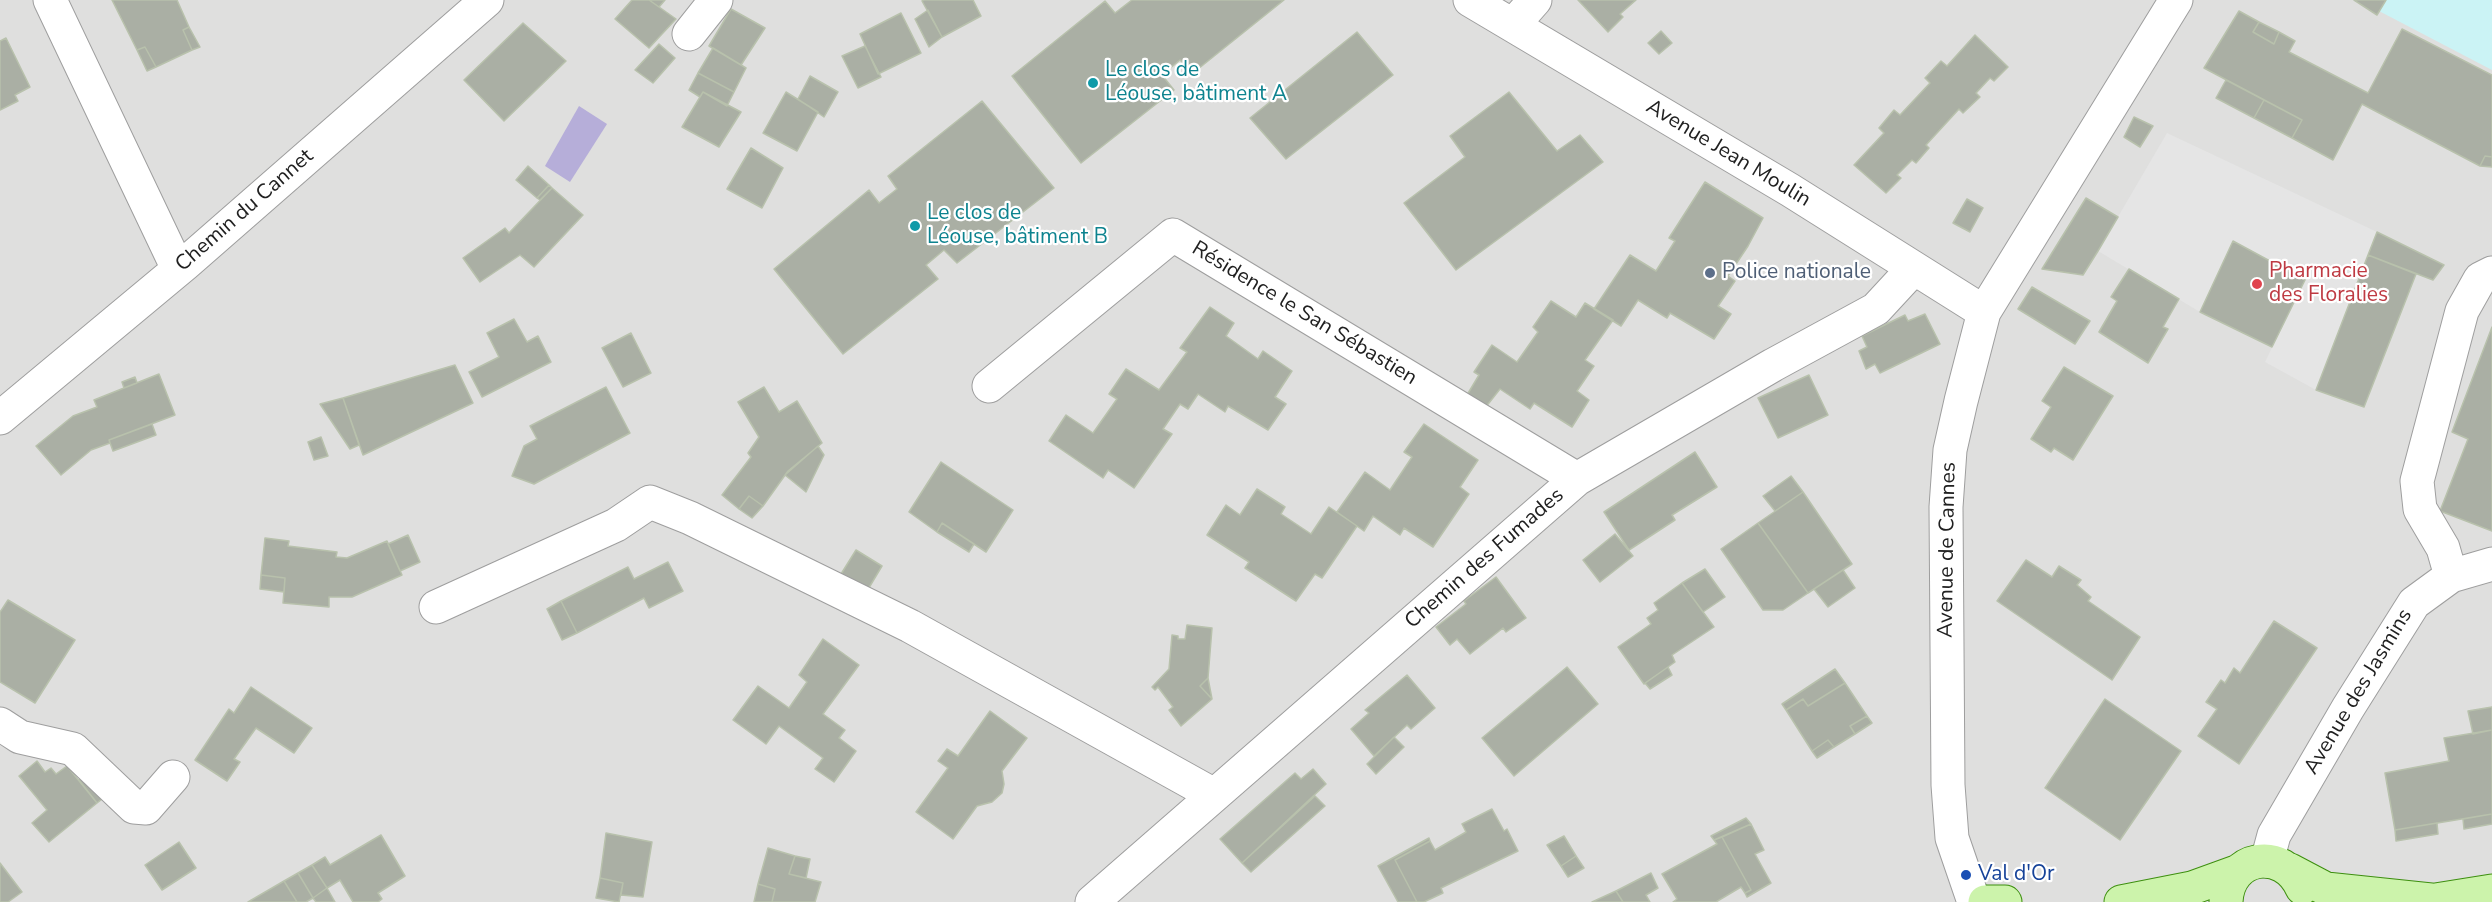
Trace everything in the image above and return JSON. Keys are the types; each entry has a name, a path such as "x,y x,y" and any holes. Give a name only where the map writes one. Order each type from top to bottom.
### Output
{"main road":[{"path":"2226,902 2231,880 2265,867"},
{"path":"2265,867 2302,889 2303,902"},
{"path":"2121,902 2192,888 2265,867 2326,889 2427,901 2492,891"},
{"path":"1985,902 2005,902"}],"street":[{"path":"50,0 178,269"},
{"path":"689,34 716,0"},
{"name":"Avenue Jean Moulin","path":"1470,0 1790,190 1984,312"},
{"path":"1513,25 1535,0"},
{"name":"Avenue de Cannes","path":"1974,902 1952,838 1948,785 1946,507 1950,450 1971,357 1984,312 2176,0"},
{"name":"Chemin du Cannet","path":"0,418 178,269 478,3"},
{"name":"Résidence le San Sébastien","path":"989,386 1173,236 1577,479"},
{"name":"Chemin des Fumades","path":"1092,902 1577,479 1773,365 1876,309 1913,268"},
{"path":"2451,576 2443,548 2420,510 2417,481 2462,311 2480,279 2492,273"},
{"path":"436,608 616,525 650,502 690,519 910,626 1214,795"},
{"name":"Avenue des Jasmins","path":"2265,867 2274,835 2348,708 2414,603 2451,576 2492,564"},
{"path":"0,724 20,737 72,749 134,807 146,808 173,777"}],"shaded area":[{"path":"0,0 2492,0 2492,902 0,902"},
{"path":"2386,0 2492,0 2492,70 2379,11"},
{"path":"579,106 607,124 570,182 545,166"},
{"path":"2167,133 2377,232 2316,390 2265,362 2305,280 2233,241 2200,312 2098,251"}],"building":[{"path":"112,0 177,0 189,27 183,30 192,50 156,67 145,47 137,50"},
{"path":"632,0 649,0 676,19 649,48 615,19"},
{"path":"649,0 665,0 659,7"},
{"path":"973,0 981,16 942,37 922,1"},
{"name":"Le clos de Léouse, bâtiment A","path":"1132,0 1284,0 1193,73 1180,60 1162,75 1174,90 1081,163 1012,76 1105,1 1115,13"},
{"path":"1578,0 1636,0 1620,14 1623,17 1608,32"},
{"path":"2354,0 2386,0 2377,15"},
{"path":"731,9 765,28 741,65 709,46"},
{"path":"928,10 942,37 929,47 915,19"},
{"path":"2239,11 2259,22 2253,32 2274,44 2279,32 2295,41 2289,52 2368,93 2402,29 2492,75 2492,157 2485,156 2480,166 2362,104 2333,160 2292,138 2302,120 2204,68"},
{"path":"901,13 921,53 878,74 860,34"},
{"path":"2259,22 2279,32 2274,44 2253,32"},
{"path":"523,23 566,61 504,121 464,80"},
{"path":"189,27 200,47 192,50 183,30"},
{"path":"1661,31 1672,43 1659,54 1648,43"},
{"path":"1357,32 1393,75 1286,159 1250,118"},
{"path":"1975,35 2008,67 1994,81 1990,78 1976,93 1980,97 1963,113 1959,109 1926,145 1929,148 1916,163 1912,160 1897,175 1901,178 1886,193 1854,165 1884,133 1879,128 1894,110 1900,115 1930,83 1925,78 1941,61 1947,66"},
{"path":"6,38 30,87 15,95 18,101 0,110 0,41"},
{"path":"659,44 675,58 653,83 635,70"},
{"path":"865,46 881,77 858,88 842,56"},
{"path":"145,47 156,67 147,71 137,50"},
{"path":"713,48 746,68 734,92 698,73"},
{"path":"698,73 734,92 727,106 703,92 700,97 689,90"},
{"path":"810,76 838,92 824,117 798,99"},
{"path":"2226,80 2264,100 2254,118 2216,98"},
{"path":"703,92 741,112 719,147 682,127"},
{"path":"786,92 818,112 797,151 763,133"},
{"path":"1509,92 1557,151 1580,135 1603,162 1456,270 1404,203 1465,157 1450,136"},
{"path":"2264,100 2302,120 2292,138 2254,118"},
{"name":"Le clos de Léouse, bâtiment B","path":"982,101 1054,188 957,263 944,250 926,265 938,279 843,354 774,269 869,190 879,203 897,189 888,176"},
{"path":"2134,117 2153,126 2140,147 2124,137"},
{"path":"751,148 783,168 762,208 727,189"},
{"path":"2485,156 2492,157 2492,167 2480,166"},
{"path":"528,166 549,185 537,198 516,180"},
{"path":"1705,182 1763,218 1728,276 1735,281 1718,306 1731,314 1714,339 1670,313 1667,318 1638,300 1621,326 1594,309 1630,255 1656,271 1675,241 1669,238"},
{"path":"549,185 552,188 540,200 537,198"},
{"path":"552,188 583,215 534,267 520,255 480,282 463,258 505,228 509,233"},
{"path":"2086,198 2118,217 2098,251 2083,275 2042,269"},
{"path":"1967,199 1983,208 1970,232 1953,223"},
{"path":"2377,232 2444,265 2433,280 2368,255"},
{"path":"2233,241 2305,280 2272,347 2200,312"},
{"path":"2368,255 2416,274 2364,407 2316,390"},
{"path":"2129,269 2179,299 2163,327 2168,329 2148,363 2099,332 2117,301 2111,297"},
{"path":"2032,287 2090,321 2075,344 2018,309"},
{"path":"1551,301 1576,317 1585,303 1613,320 1585,360 1594,366 1577,391 1589,400 1572,427 1534,403 1530,409 1500,389 1485,408 1467,395 1479,375 1474,372 1492,345 1517,362 1538,332 1533,327"},
{"path":"1210,307 1234,323 1226,336 1258,359 1263,351 1292,371 1275,397 1286,404 1268,430 1228,406 1225,412 1198,394 1188,409 1180,404 1163,429 1172,434 1134,488 1108,470 1103,478 1049,441 1066,415 1093,433 1117,399 1109,394 1126,369 1159,390 1187,352 1180,348"},
{"path":"1925,314 1940,344 1880,373 1875,364 1866,369 1859,351 1867,347 1862,336 1905,315 1908,321"},
{"path":"514,319 527,342 538,336 551,362 482,397 469,372 499,357 487,333"},
{"path":"2492,327 2492,531 2440,511 2468,439 2452,432"},
{"path":"631,333 651,373 623,387 602,348"},
{"path":"455,365 473,403 363,455 343,398"},
{"path":"2064,367 2113,396 2073,460 2054,448 2051,452 2031,439 2051,407 2042,401"},
{"path":"159,374 175,415 109,440 110,443 91,450 61,475 36,446 73,416 97,407 94,400"},
{"path":"1809,375 1828,415 1778,438 1758,398"},
{"path":"135,377 137,383 124,388 122,382"},
{"path":"606,387 630,433 534,484 512,476 524,446 537,439 530,426"},
{"path":"764,387 779,412 797,401 822,443 788,471 763,506 749,496 739,509 722,495 751,457 748,453 759,437 738,402"},
{"path":"343,398 359,445 350,449 320,404"},
{"path":"152,424 156,435 113,451 109,440"},
{"path":"1424,424 1478,460 1460,487 1469,494 1433,547 1404,528 1400,535 1373,516 1364,531 1337,512 1365,472 1390,490 1412,457 1404,452"},
{"path":"321,437 328,456 314,460 308,442"},
{"path":"818,446 824,455 806,492 785,475"},
{"path":"1695,452 1717,487 1672,515 1675,520 1629,550 1604,512"},
{"path":"941,462 1013,510 986,552 942,523 937,532 909,512"},
{"path":"1791,476 1803,492 1775,511 1763,496"},
{"path":"1257,489 1285,507 1281,514 1311,534 1329,507 1357,526 1322,578 1315,574 1296,601 1245,568 1249,562 1207,535 1226,505 1240,515"},
{"path":"1803,492 1852,564 1808,593 1758,523"},
{"path":"749,496 763,506 752,518 739,509"},
{"path":"942,523 974,544 969,552 937,532"},
{"path":"1758,523 1808,593 1783,610 1763,610 1721,549"},
{"path":"1615,534 1633,556 1600,582 1583,560"},
{"path":"408,535 420,562 400,571 388,544"},
{"path":"265,538 289,541 288,546 337,552 336,557 347,558 387,541 402,575 352,597 329,597 329,607 283,603 285,578 261,575"},
{"path":"856,550 882,566 867,591 841,574"},
{"path":"2026,560 2052,577 2059,566 2081,580 2077,585 2091,597 2088,601 2140,637 2112,680 1997,601"},
{"path":"668,562 683,591 649,608 644,598 577,633 561,601 628,567 634,579"},
{"path":"1705,569 1725,597 1703,612 1682,583"},
{"path":"1843,570 1855,588 1828,607 1814,589"},
{"path":"261,575 285,578 284,592 260,589"},
{"path":"1496,577 1526,618 1506,632 1503,628 1470,654 1457,639 1450,645 1436,627 1466,604 1464,601"},
{"path":"1682,583 1714,627 1672,655 1675,662 1644,684 1618,647 1651,624 1647,618 1658,610 1654,603"},
{"path":"8,600 75,640 35,703 0,682 0,612"},
{"path":"561,601 577,633 562,640 547,609"},
{"path":"2274,621 2317,648 2239,764 2198,736 2217,709 2206,702 2221,680 2225,683 2234,668 2240,673"},
{"path":"1187,625 1212,628 1208,678 1200,686 1212,699 1181,726 1169,710 1173,707 1158,687 1155,690 1152,687 1169,669 1172,635 1178,636 1178,639 1185,639"},
{"path":"823,639 859,665 823,714 845,730 839,738 856,751 834,782 815,769 823,758 779,726 766,744 733,720 758,686 789,708 807,682 799,675"},
{"path":"1567,667 1598,704 1514,776 1482,738"},
{"path":"1668,667 1672,675 1650,689 1645,683"},
{"path":"1835,669 1845,683 1808,706 1803,699 1786,710 1782,704"},
{"path":"1407,675 1435,708 1411,729 1407,725 1374,756 1351,729 1369,713 1365,710"},
{"path":"1208,678 1212,699 1200,686"},
{"path":"1845,683 1867,716 1850,726 1855,734 1834,747 1828,740 1812,751 1786,710 1803,699 1808,706"},
{"path":"251,687 312,728 294,753 256,728 234,759 240,762 227,781 195,760 229,709 234,713"},
{"path":"2105,699 2181,751 2120,840 2045,788"},
{"path":"2492,707 2492,730 2473,734 2468,711"},
{"path":"990,711 1027,738 1002,771 1004,784 1002,793 992,802 977,806 953,839 916,812 948,768 938,761 947,749 958,756"},
{"path":"1867,716 1872,723 1855,734 1850,726"},
{"path":"2492,730 2492,814 2395,830 2385,773 2449,761 2444,738"},
{"path":"1394,737 1404,747 1376,774 1367,764"},
{"path":"1828,740 1834,747 1817,758 1812,751"},
{"path":"37,761 45,772 51,768 56,774 67,766 97,803 49,842 32,823 47,810 19,776"},
{"path":"1313,769 1326,784 1242,863 1220,839 1295,773 1301,779"},
{"path":"87,773 106,796 97,803 79,780"},
{"path":"1315,796 1325,806 1251,872 1242,863"},
{"path":"1492,809 1504,831 1507,829 1518,851 1441,888 1443,893 1424,902 1417,902 1395,860 1430,841 1435,850 1466,832 1462,824"},
{"path":"2492,814 2492,824 2464,829 2463,819"},
{"path":"1746,818 1751,824 1714,840 1711,836"},
{"path":"2437,823 2438,834 2396,841 2395,830"},
{"path":"1751,824 1764,850 1755,854 1771,883 1747,897 1745,893 1751,890 1722,837"},
{"path":"606,833 652,842 643,897 621,895 623,883 600,878"},
{"path":"381,835 405,876 378,893 382,899 378,902 353,902 340,880 327,888 312,865 325,857 330,865"},
{"path":"1564,836 1576,856 1561,866 1547,845"},
{"path":"1722,837 1751,890 1745,893 1741,887 1716,902 1673,902 1677,899 1662,874 1717,844 1714,840"},
{"path":"1429,838 1430,841 1395,860 1417,902 1398,902 1378,866"},
{"path":"179,842 196,868 162,890 145,865"},
{"path":"768,848 795,856 789,874 821,882 815,902 772,902 775,889 758,884"},
{"path":"795,856 810,859 806,878 789,874"},
{"path":"1576,856 1584,868 1568,877 1561,866"},
{"path":"0,863 22,892 8,902 0,902"},
{"path":"312,865 327,888 313,898 298,873"},
{"path":"298,873 313,898 306,902 297,902 284,881"},
{"path":"1651,873 1658,888 1646,895 1650,902 1623,902 1616,891"},
{"path":"600,878 623,883 619,902 596,898"},
{"path":"284,881 297,902 248,902"},
{"path":"758,884 775,889 772,902 754,902"},
{"path":"327,888 335,902 316,902 313,898"},
{"path":"1616,891 1623,902 1592,902"}],"place":[{"name":"Le clos de Léouse, bâtiment A","path":"1093,83"},
{"name":"Le clos de Léouse, bâtiment B","path":"915,226"},
{"name":"Police nationale","path":"1710,273"},
{"name":"Pharmacie des Floralies","path":"2257,284"},
{"name":"Val d'Or","path":"1966,875"}]}
